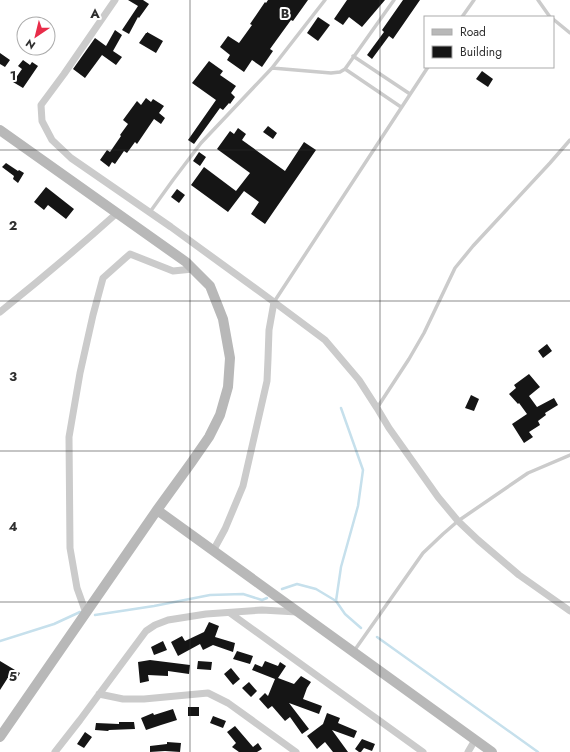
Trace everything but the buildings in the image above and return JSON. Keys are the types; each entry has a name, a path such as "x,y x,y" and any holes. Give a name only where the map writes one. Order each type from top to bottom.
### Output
{"street":[{"path":"115,0 41,105 42,121 52,140 71,158 150,212 325,340 359,380 389,428 438,497 458,521 519,575 570,611"},
{"path":"0,130 186,262 210,286 224,319 230,358 228,387 220,415 209,437 0,737"},
{"path":"0,312 53,269 117,213"},
{"path":"86,613 77,588 70,548 69,437 80,373 103,278 130,254 173,271 193,269"},
{"path":"213,551 225,529 243,486 267,381 269,330 274,302"},
{"path":"157,510 492,752"},
{"path":"55,752 146,631 155,625 168,620 215,613 262,610 298,612"},
{"path":"230,613 423,752"},
{"path":"99,694 124,699 144,699 208,693 228,703 296,752"},
{"path":"468,752 476,740"}],"lane":[{"path":"150,212 201,143 272,68 325,0"},
{"path":"272,68 331,73 340,72 344,69 394,0"},
{"path":"463,16 474,0"},
{"path":"538,0 549,16"},
{"path":"554,20 570,33"},
{"path":"353,56 410,94"},
{"path":"274,302 427,68"},
{"path":"344,69 401,107"},
{"path":"377,408 424,333 454,268 472,246 570,140"},
{"path":"353,652 423,553 443,534 458,521 528,473 570,455"}],"waterway":[{"path":"341,408 363,470 358,506 341,567 336,601 345,614 361,628"},
{"path":"282,589 297,584 316,589 336,601"},
{"path":"95,615 154,606 210,595 243,594 262,600 267,598"},
{"path":"0,641 54,624 80,612"},
{"path":"377,637 538,752"}]}
